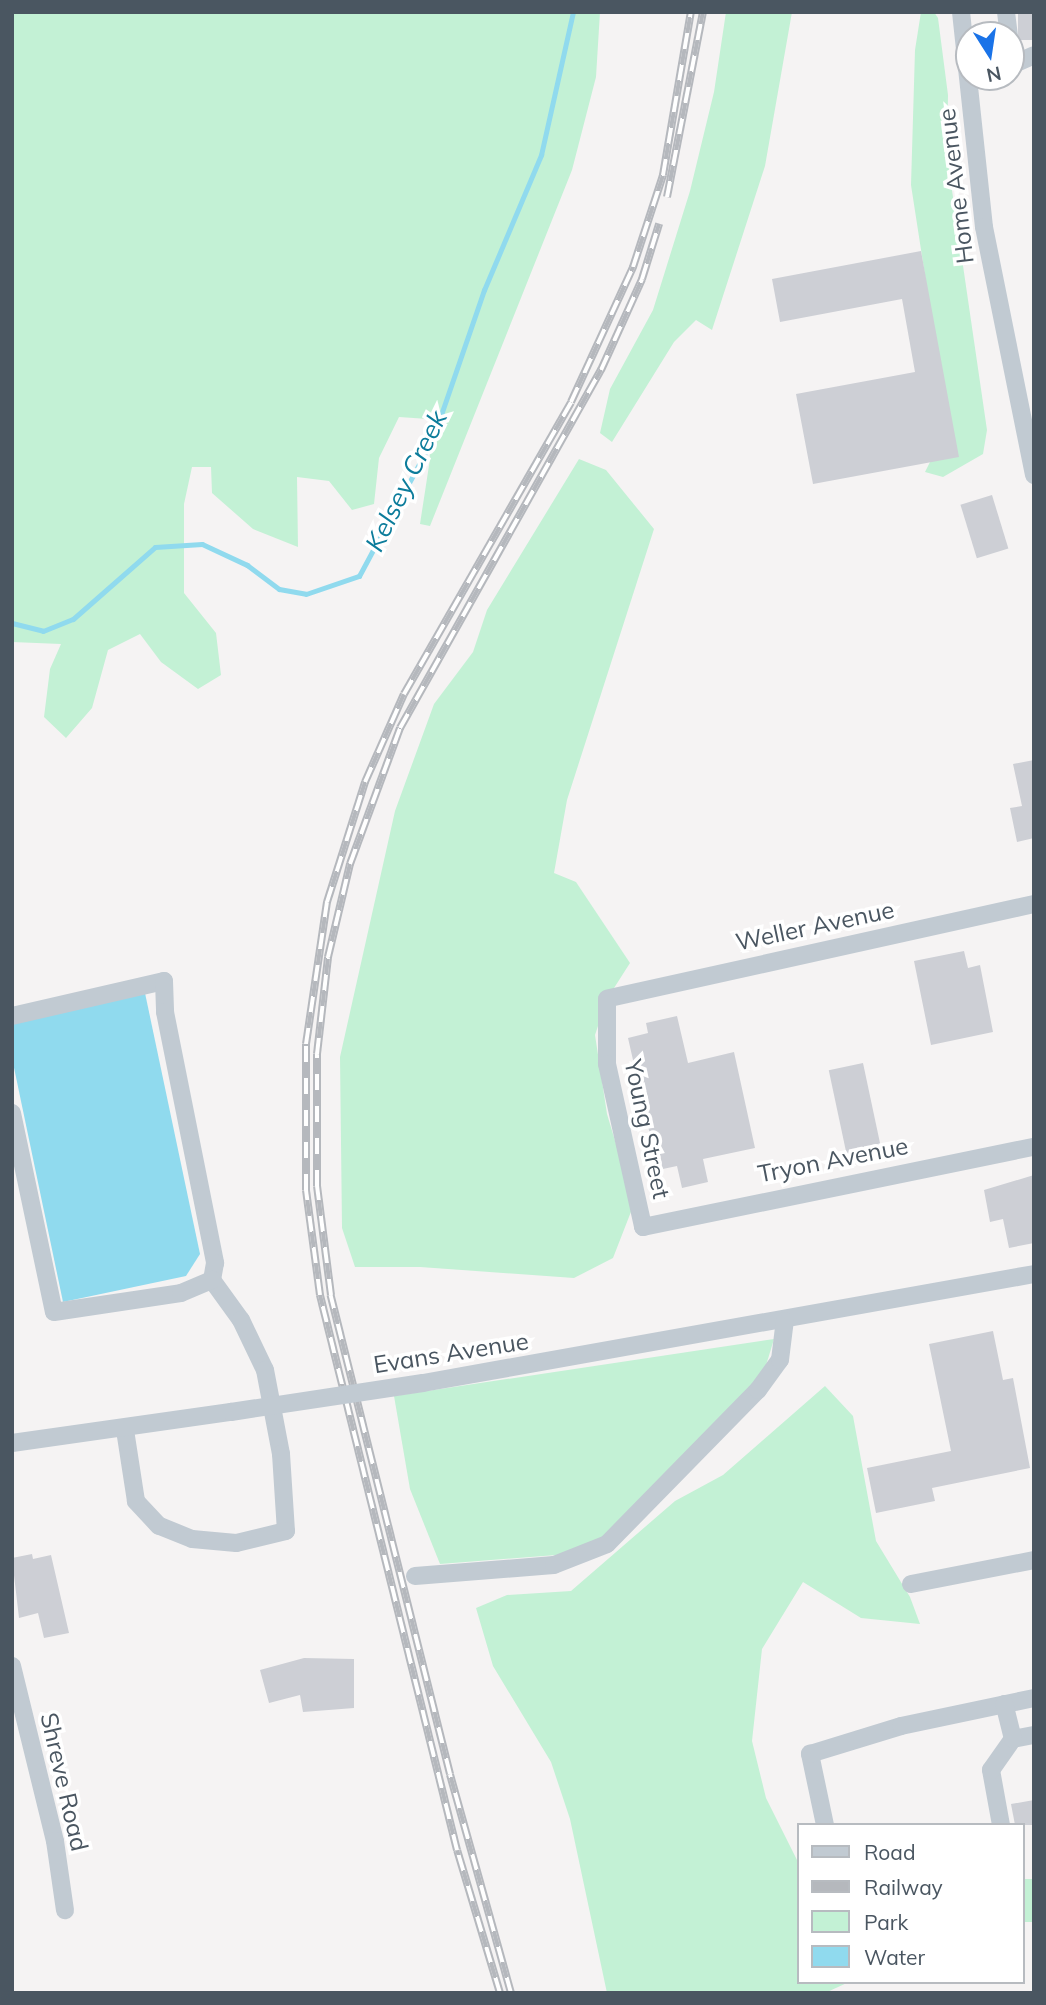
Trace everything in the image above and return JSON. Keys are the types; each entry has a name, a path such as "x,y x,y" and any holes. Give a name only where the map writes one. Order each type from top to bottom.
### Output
{"street":[{"name":"Home Avenue","path":"970,91 990,269 1034,475"},
{"name":"Weller Avenue","path":"607,999 1034,904"},
{"path":"12,1016 164,981 166,1012 215,1264 212,1280 241,1320 265,1370 281,1454 286,1531 236,1543 192,1539 159,1526 136,1501 125,1430"},
{"name":"Young Street","path":"607,999 607,1063 643,1227"},
{"path":"12,1113 54,1312 181,1293 212,1280"},
{"name":"Tryon Avenue","path":"643,1227 1034,1147"},
{"name":"Evans Avenue","path":"12,1443 125,1430 481,1374 1034,1274"},
{"path":"415,1576 554,1565 607,1544 758,1390 780,1360 785,1321"},
{"path":"911,1584 1034,1560"},
{"name":"Shreve Road","path":"12,1666 55,1841 65,1910"},
{"path":"825,1823 810,1754 901,1726 1034,1698"},
{"path":"1004,1704 1013,1739"},
{"path":"1000,1823 991,1770 1013,1739 1034,1735"}],"green space":[{"path":"12,12 600,12 596,77 572,170 430,526 420,524 430,459 428,419 399,417 379,458 374,504 352,510 329,481 297,477 298,547 253,529 212,493 211,467 192,467 184,504 184,593 216,633 221,675 198,689 161,662 140,634 108,650 92,708 66,738 44,717 50,669 61,644 12,642"},
{"path":"726,12 792,12 765,166 712,330 696,320 674,342 612,442 600,433 610,389 653,310 690,191 714,92"},
{"path":"921,12 934,12 938,18 948,95 947,156 987,430 983,454 943,477 925,472 939,444 926,282 911,185 915,50"},
{"path":"579,459 606,470 654,529 567,800 554,873 576,882 630,963 607,999 595,1035 607,1114 634,1204 613,1258 574,1278 420,1267 355,1267 342,1228 340,1057 395,811 434,704 473,652 487,610"},
{"path":"774,1339 764,1372 624,1524 582,1553 440,1564 410,1489 394,1396"},
{"path":"825,1386 853,1416 876,1541 910,1597 920,1624 861,1618 803,1582 762,1649 752,1741 766,1798 797,1860 797,1984 845,1984 825,1993 607,1993 570,1819 551,1762 493,1666 476,1608 507,1595 571,1591 675,1501 723,1475"},
{"path":"1025,1879 1034,1879 1034,1922 1025,1922"}],"water":[{"path":"145,993 200,1254 186,1276 63,1302 12,1058 12,1022"}],"building":[{"path":"1018,12 1034,12 1034,40 1025,40 1025,21 1018,21"},
{"path":"921,251 959,457 813,484 796,394 915,372 902,299 780,322 772,279"},
{"path":"992,495 1008,549 977,558 960,505"},
{"path":"1034,760 1034,838 1017,842 1010,808 1022,806 1013,764"},
{"path":"964,951 968,968 980,965 993,1032 931,1045 914,961"},
{"path":"677,1016 688,1063 734,1052 755,1148 703,1159 708,1182 682,1188 677,1166 658,1170 628,1038 648,1033 646,1023"},
{"path":"863,1063 883,1155 848,1162 829,1070"},
{"path":"1034,1175 1034,1243 1009,1248 1003,1219 990,1222 984,1190"},
{"path":"993,1331 1003,1380 1013,1378 1030,1468 932,1488 935,1501 876,1513 867,1468 951,1451 929,1344"},
{"path":"32,1554 33,1559 51,1555 69,1633 44,1638 38,1613 19,1618 12,1558"},
{"path":"304,1658 354,1659 354,1708 303,1712 300,1695 269,1703 260,1670"},
{"path":"1034,1800 1034,1825 1015,1823 1011,1804"}],"waterway":[{"name":"Kelsey Creek","path":"12,623 43,631 73,619 155,547 202,544 247,565 279,589 306,594 359,576 433,438 484,290 541,155 573,12"}],"railway":[{"path":"500,1993 457,1850 320,1295 306,1190 306,1044 327,902 365,782 404,694 571,402 633,267 663,175 691,12"},
{"path":"667,197 703,12"},
{"path":"511,1993 450,1774 331,1295 317,1186 317,1054 328,957 350,864 400,728 601,370 642,279 659,224"}]}
